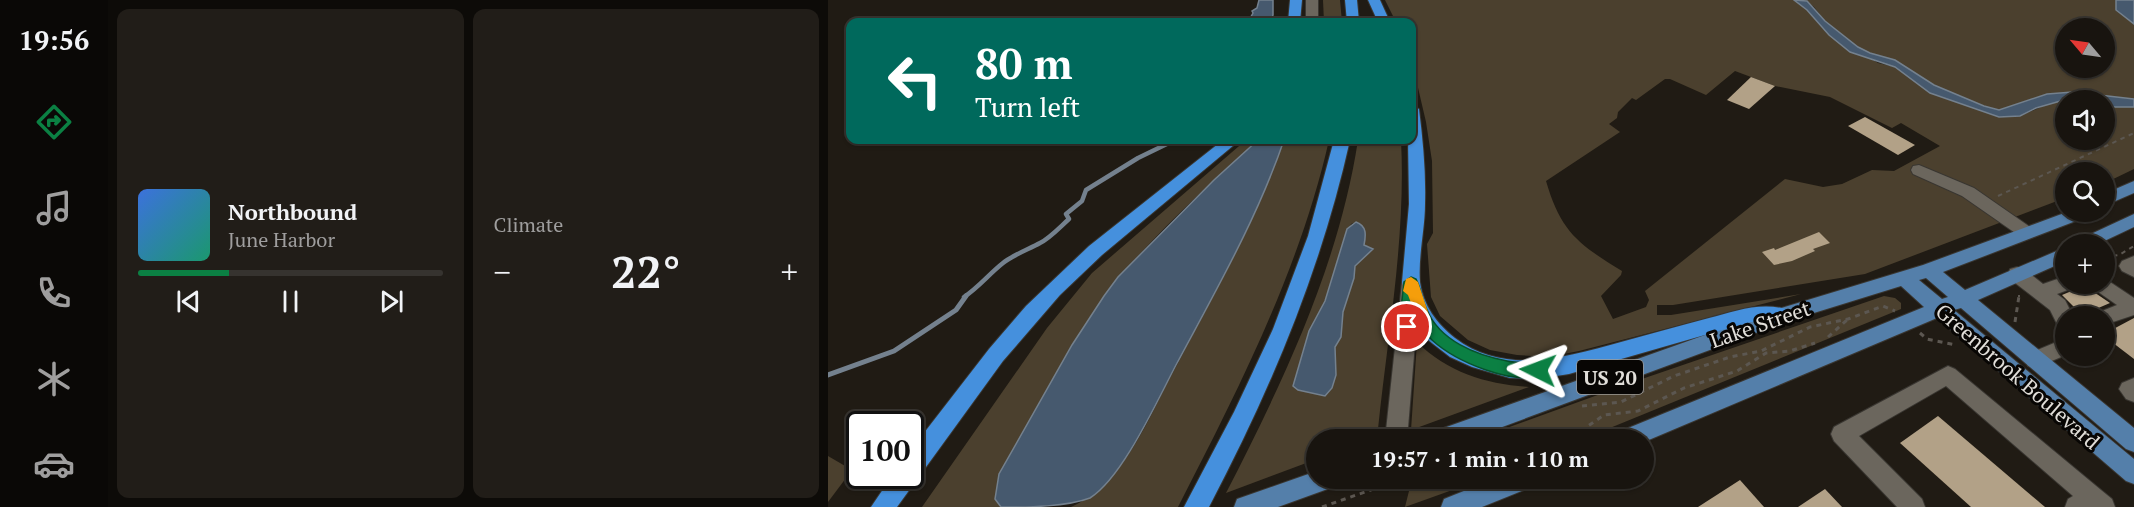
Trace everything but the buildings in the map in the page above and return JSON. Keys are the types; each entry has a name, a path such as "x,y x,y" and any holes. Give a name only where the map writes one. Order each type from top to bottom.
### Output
{"highway":[{"path":"1294,18 1296,0"},
{"path":"1351,0 1353,18"},
{"path":"1374,0 1382,18"},
{"path":"924,451 1007,341 1053,290 1106,241 1227,144"},
{"path":"1196,507 1218,468 1275,349 1305,273 1333,184 1341,144"},
{"path":"1416,144 1417,204 1411,282 1420,313 1435,334 1457,351 1479,361 1510,369 1538,370 1569,365 1750,314 1782,315"},
{"path":"883,507 896,489"}],"main road":[{"path":"2115,196 2134,186"},
{"path":"2105,234 2134,220"},
{"name":"Lake Street","path":"1468,429 1782,315 1929,270 2056,222"},
{"path":"1650,429 2055,259"},
{"name":"Greenbrook Boulevard","path":"1929,270 2134,442"},
{"name":"Greenbrook Boulevard","path":"1904,278 2059,412 2134,473"},
{"path":"1246,507 1306,486"},
{"path":"1453,507 1498,489"}],"lane":[{"path":"1312,0 1312,18"},
{"path":"1919,170 1968,192 2027,233"},
{"path":"2134,263 2128,266 2134,270"},
{"path":"2018,274 2034,292 2058,306"},
{"path":"1397,429 1411,282"},
{"path":"2034,292 2055,286"},
{"path":"2115,294 2133,307 2115,314"},
{"path":"2035,360 2055,351"},
{"path":"1913,507 1842,434 1948,375 2091,504"},
{"path":"2134,387 2130,389 2134,393"}],"path":[{"path":"1983,203 2134,133"},
{"path":"2115,256 2134,246"},
{"path":"2009,320 2014,328 2019,295 2034,292"},
{"path":"1581,406 1621,402 1674,376 1730,357 1761,351 1810,327 1848,319 1883,306 1897,312"},
{"path":"1826,339 1848,319"},
{"path":"1941,342 1947,339"},
{"path":"1583,429 1604,414 1638,411 1684,388 1737,371 1766,353 1795,350 1819,342"},
{"path":"1322,507 1374,489"}],"shaded area":[{"path":"1323,0 1340,0 1342,18 1324,18"},
{"path":"1385,0 1794,0 1807,10 1823,29 1878,63 1895,67 1930,93 1999,117 2020,116 2055,102 2055,150 2115,150 2115,107 2134,107 2134,169 2115,178 2115,162 2055,162 2055,202 1865,274 1673,305 1657,305 1657,315 1671,315 1801,294 1548,357 1490,350 1468,340 1440,316 1431,297 1427,244 1433,233 1432,161 1416,79 1416,18 1394,18","holes":["1735,71 1775,86 1830,97 1892,128 1901,123 1940,146 1894,171 1872,170 1842,184 1823,187 1785,179 1645,291 1649,300 1646,307 1613,319 1601,296 1621,275 1622,271 1594,253 1573,235 1558,213 1546,181 1620,132 1609,124 1617,118 1618,112 1632,98 1636,100 1665,79 1670,79 1706,95"]},
{"path":"1804,0 2116,0 2116,10 2134,24 2134,99 2115,97 2115,90 2055,90 2055,93 1999,110 1934,85 1895,60 1858,47 1825,21 1814,7"},
{"path":"1241,144 1254,144 1159,234 1104,296 995,499 1001,507 922,507 1047,328 1092,273"},
{"path":"1283,144 1328,144 1302,235 1265,328 1178,507 1071,507 1089,497 1109,480 1124,462 1141,434 1249,226"},
{"path":"1357,144 1401,144 1399,248 1378,429 1306,429 1306,463 1226,493 1288,365 1323,277 1349,187","holes":["1358,222 1364,245 1373,249 1355,266 1354,278 1343,312 1341,337 1335,347 1293,386 1309,331 1325,301 1351,224"]},
{"path":"1884,296 1895,298 1901,303 1901,309 1607,429 1504,429"},
{"path":"1417,342 1442,362 1469,375 1498,383 1529,387 1414,429 1411,429"},
{"path":"828,456 846,466 846,478 828,502"},
{"path":"1409,489 1455,489 1405,507"}],"water":[{"path":"1259,0 1273,0 1272,18 1250,18 1252,11 1257,8"},
{"path":"1794,0 1807,1 1825,21 1858,47 1895,60 1934,85 1984,106 1999,110 2055,93 2055,103 2020,116 1999,117 1930,93 1895,67 1850,52 1829,35 1807,10"},
{"path":"2116,0 2134,0 2134,24 2116,10"},
{"path":"2115,97 2134,99 2134,107 2115,107"},
{"path":"1254,144 1282,144 1261,198 1234,255 1127,456 1102,488 1090,498 1047,506 1001,507 995,499 999,474 1072,345 1118,277 1214,180"},
{"path":"1356,222 1364,228 1364,245 1373,249 1355,266 1354,278 1343,312 1341,337 1335,347 1336,375 1332,388 1325,396 1298,390 1293,386 1309,331 1325,301 1347,229"}],"waterway":[{"path":"964,297 1007,260 1044,241 1055,232 1069,219 1066,214 1082,201 1086,190 1138,158 1167,144"},
{"path":"828,375 894,351 956,310 966,296"}],"slow traffic":[{"path":"1410,291 1411,282 1422,315"}],"route":[{"path":"1407,327 1411,282 1420,313 1435,334 1457,351 1479,361 1510,369 1538,370"}]}
